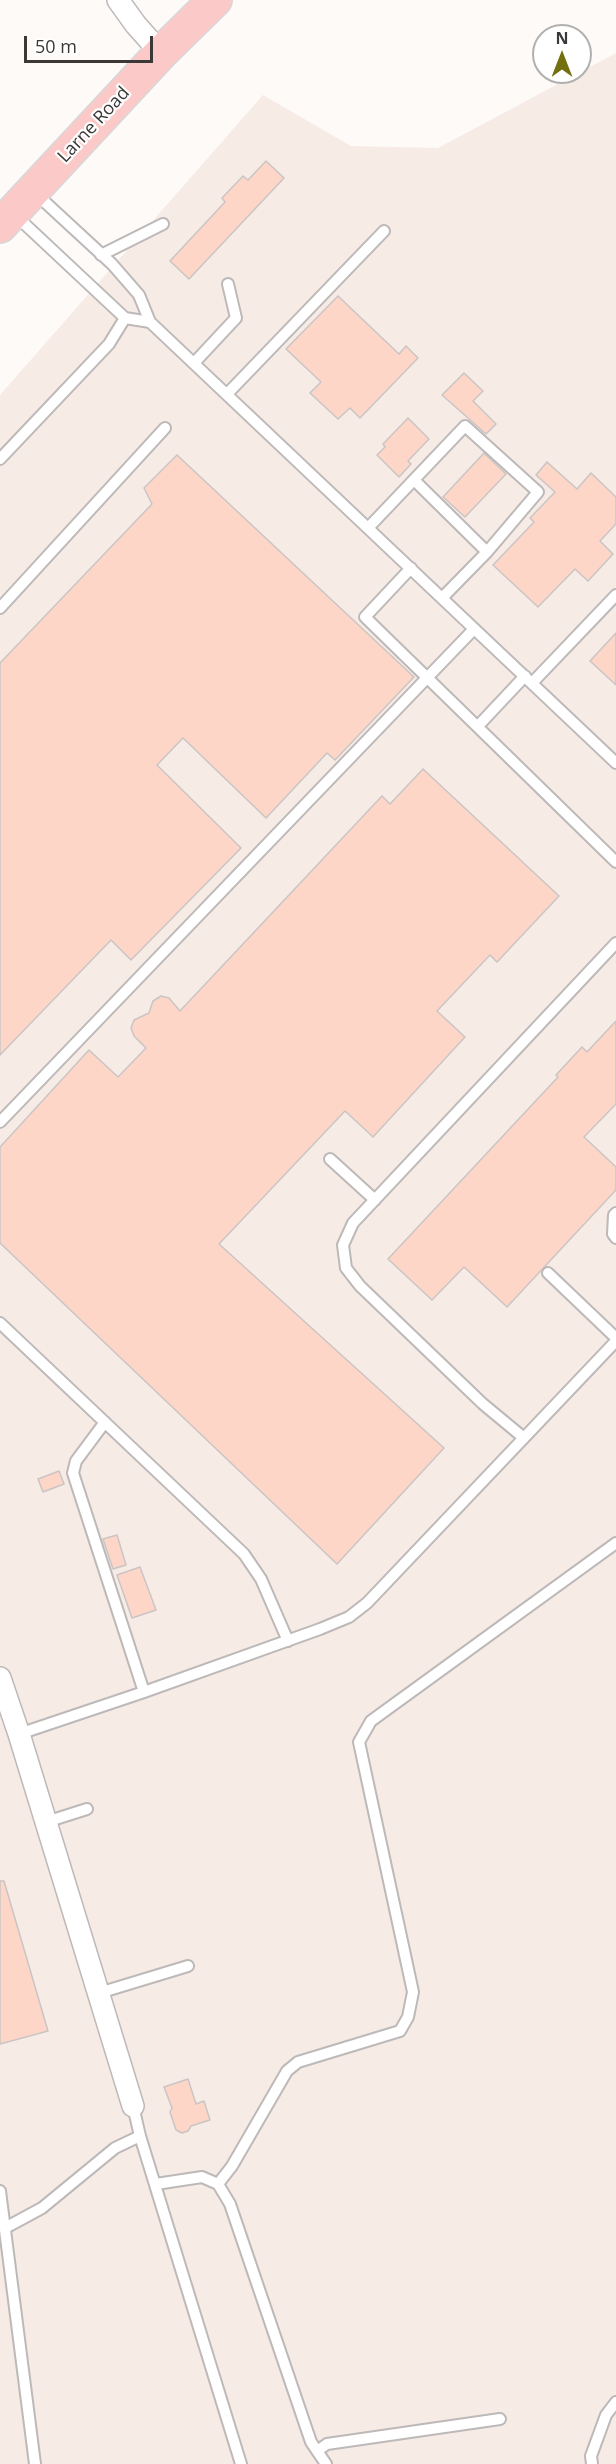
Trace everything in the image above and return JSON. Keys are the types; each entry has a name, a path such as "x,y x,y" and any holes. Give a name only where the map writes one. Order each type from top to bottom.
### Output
{"main road":[{"name":"Larne Road","path":"15,209 161,53 215,0"}],"street":[{"path":"118,0 161,53"},
{"path":"0,1678 133,2106"}],"lane":[{"path":"15,209 101,255 139,295 150,322 616,763"},
{"path":"15,209 125,318 150,322"},
{"path":"101,255 164,224"},
{"path":"226,394 384,231"},
{"path":"195,363 236,318 228,284"},
{"path":"0,459 109,344 125,318"},
{"path":"368,528 465,426 538,492 487,552 442,598"},
{"path":"0,608 165,428"},
{"path":"414,480 487,552"},
{"path":"411,568 365,617 616,862"},
{"path":"478,726 616,595"},
{"path":"0,1122 474,628"},
{"path":"524,1438 475,1396 360,1286 346,1268 343,1245 353,1223 616,943"},
{"path":"330,1159 375,1200"},
{"path":"616,1213 613,1234 616,1238"},
{"path":"19,1734 288,1641 342,1620 367,1603 616,1339 548,1273"},
{"path":"0,1323 244,1554 261,1579 288,1641"},
{"path":"105,1422 76,1461 73,1473 144,1692"},
{"path":"218,2184 232,2166 287,2071 298,2062 400,2031 408,2017 413,1992 359,1742 371,1720 616,1543"},
{"path":"46,1822 87,1809"},
{"path":"99,1993 188,1966"},
{"path":"133,2106 140,2136 241,2464"},
{"path":"5,2228 42,2208 115,2148 140,2136"},
{"path":"156,2184 201,2177 218,2184 230,2204 311,2442 326,2464"},
{"path":"0,2191 35,2464"},
{"path":"592,2464 591,2457 606,2415 616,2402"},
{"path":"317,2451 327,2444 500,2419"}],"shaded area":[{"path":"616,53 616,2464 0,2464 0,395 263,95 351,146 438,148 558,84 592,84 592,66"}],"building":[{"path":"266,161 284,178 189,279 170,261 225,202 222,198 243,176 248,180"},
{"path":"338,296 399,354 406,346 418,358 360,418 350,408 338,419 310,393 321,382 286,349"},
{"path":"464,373 483,391 473,401 496,424 486,434 442,395"},
{"path":"408,418 429,439 408,461 411,464 399,477 377,455 385,447 383,444"},
{"path":"484,453 506,474 465,517 443,497"},
{"path":"177,455 414,677 335,760 327,753 266,818 183,738 157,765 241,848 131,960 111,940 0,1055 0,663 152,504 144,488"},
{"path":"547,462 577,489 591,473 616,497 616,524 600,541 613,554 588,581 575,569 538,607 493,565 534,522 530,518 555,492 536,475"},
{"path":"616,633 616,685 590,661"},
{"path":"423,769 559,896 497,962 490,955 437,1011 465,1037 373,1137 345,1111 219,1244 444,1448 337,1564 0,1243 0,1147 89,1050 118,1077 146,1048 134,1036 131,1028 134,1020 149,1013 153,1001 161,996 169,998 180,1011 382,796 390,804"},
{"path":"616,1021 616,1104 584,1137 616,1167 616,1190 507,1307 464,1267 432,1300 388,1259 558,1077 556,1075 582,1047 587,1052"},
{"path":"59,1471 64,1484 43,1492 38,1479"},
{"path":"117,1535 126,1565 113,1569 103,1539"},
{"path":"140,1567 156,1610 132,1618 117,1575"},
{"path":"0,1881 4,1881 48,2031 0,2044"},
{"path":"188,2079 196,2104 204,2101 210,2120 191,2126 188,2131 182,2133 176,2130 170,2112 172,2108 164,2087"}]}
